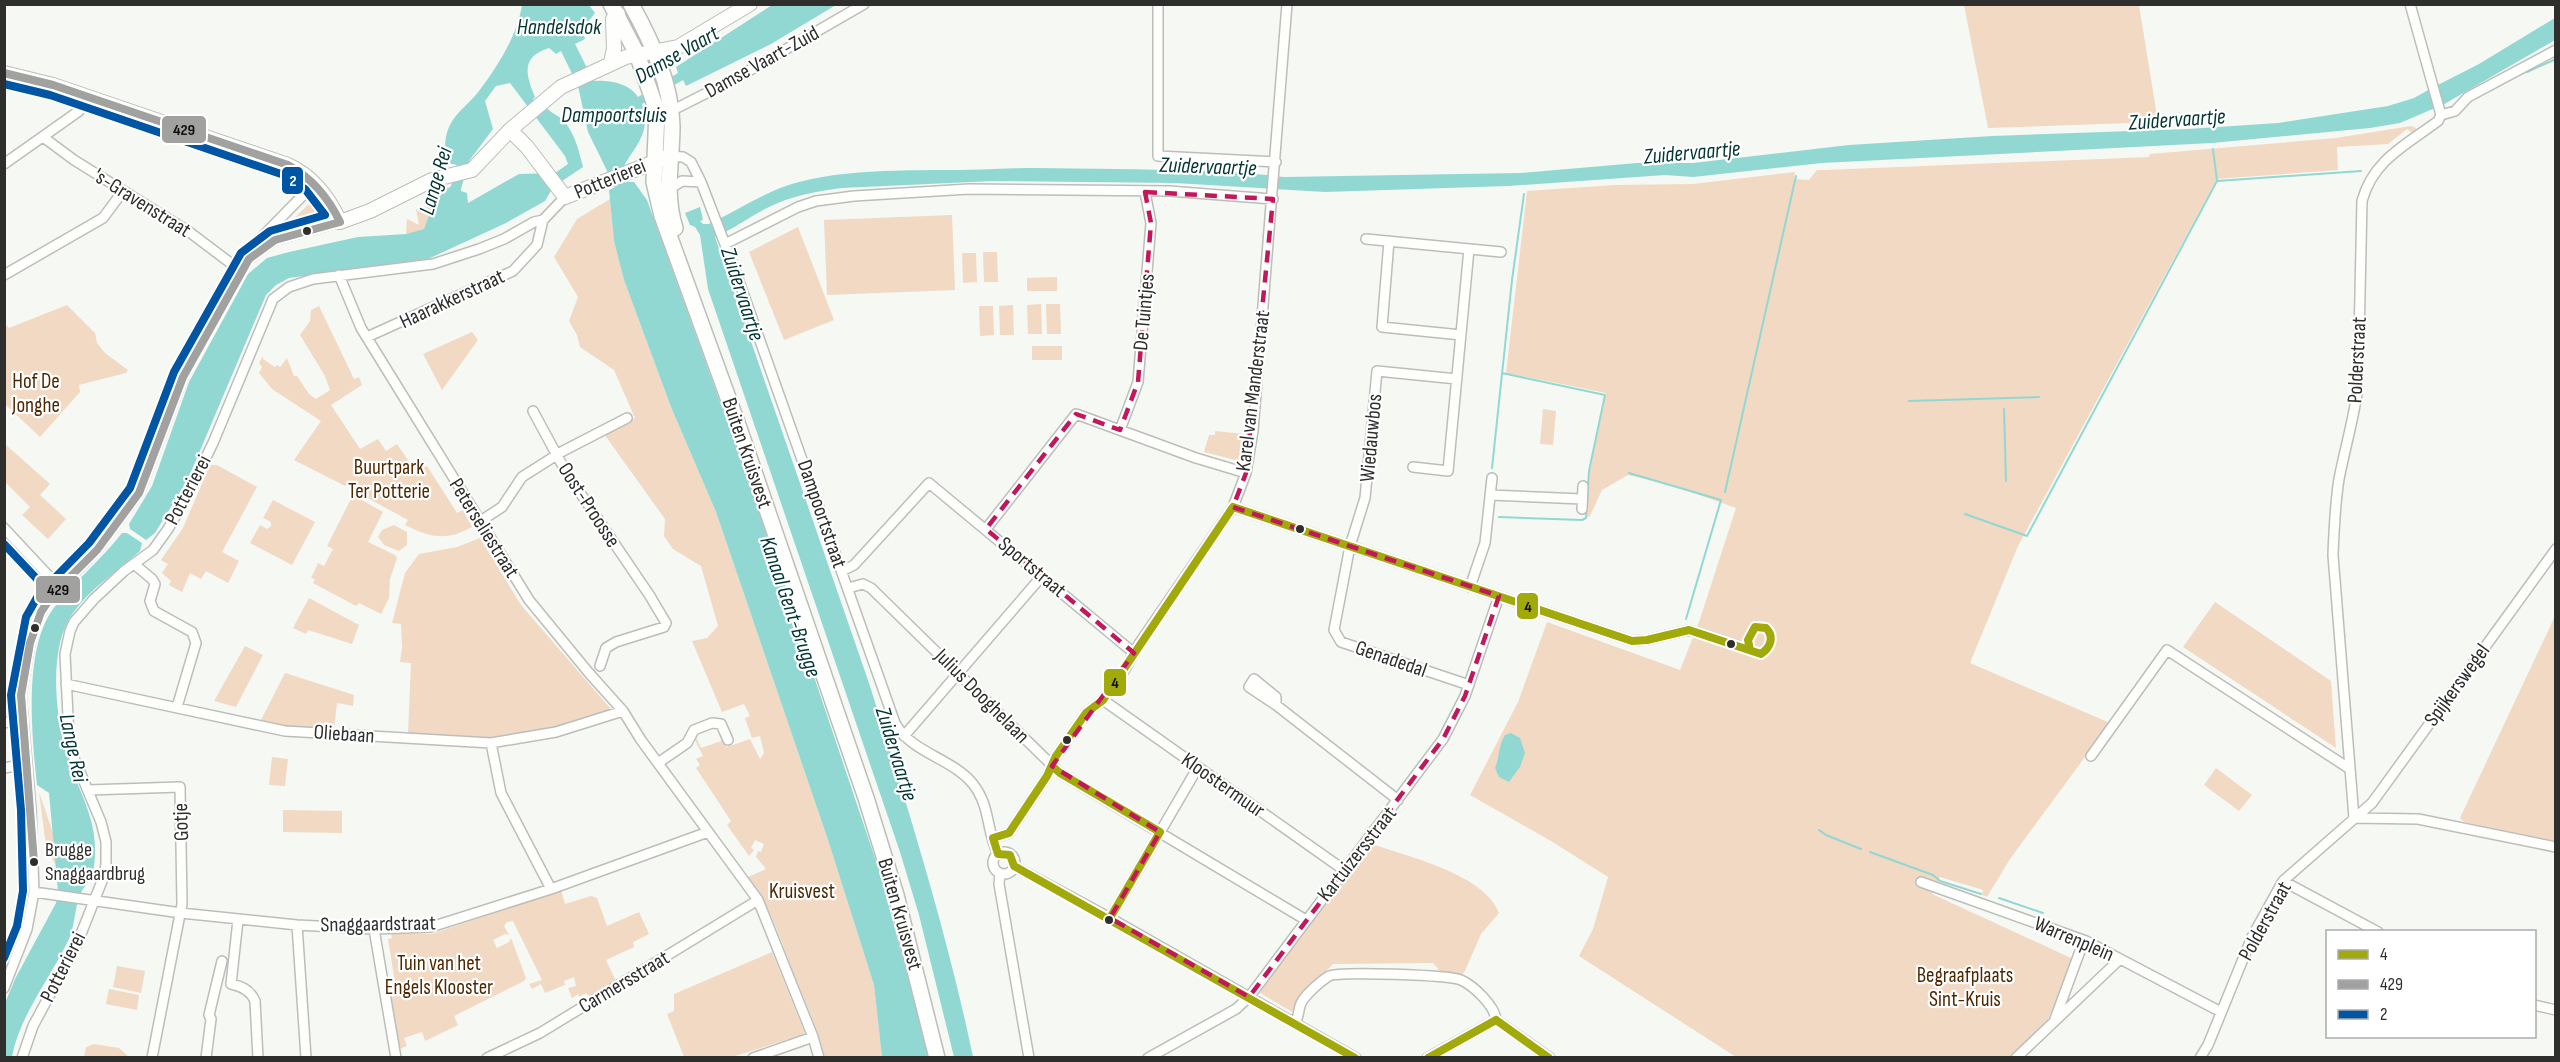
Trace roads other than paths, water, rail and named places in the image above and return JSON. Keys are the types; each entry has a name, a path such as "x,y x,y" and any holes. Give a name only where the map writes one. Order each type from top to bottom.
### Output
{"main road":[{"name":"Buiten Kruisvest","path":"631,4 654,52 666,85 658,101 656,196 739,428 866,798 896,895 937,1058"},
{"name":"Buiten Kruisvest","path":"615,9 658,101 670,156 668,190 674,223 873,796 903,893 945,1058"}],"street":[{"path":"5,988 27,929 34,892 33,842 21,695 32,633 44,606 97,550 139,493 183,376 241,271 257,252 275,240 340,222 370,211 435,179 477,167 510,130 534,108 574,80 611,62 637,54 678,47 750,4"},
{"name":"Damse Vaart-Zuid","path":"658,101 738,77 864,4"},
{"path":"1158,4 1158,156 1275,166"},
{"name":"Karel van Manderstraat","path":"993,838 1009,833 1056,756 1086,713 1103,700 1233,507 1246,473 1253,431 1287,4"},
{"path":"2410,4 2440,111"},
{"path":"611,62 614,49 615,9"},
{"name":"Polderstraat","path":"2200,1058 2208,1045 2252,937 2283,881 2354,818 2333,545 2339,479 2358,387 2362,201 2367,185 2380,165 2395,150 2433,125 2440,111 2455,111 2468,97 2556,50"},
{"path":"4,73 33,79 288,165 314,184 327,198 340,222"},
{"path":"4,164 79,111 85,96"},
{"path":"510,130 527,147 562,191"},
{"name":"'s-Gravenstraat","path":"43,137 48,143 188,231 241,271"},
{"name":"Potterierei","path":"22,1058 33,1026 77,944 104,876 106,852 101,822 72,753 66,644 74,622 101,592 157,546 187,496 253,350 273,299 289,286 339,275 434,264 504,239 534,222 543,220 562,191 610,178 670,156"},
{"name":"Dampoortstraat","path":"670,156 683,157 692,162 701,182 891,713 904,736"},
{"path":"668,190 682,181 701,182"},
{"path":"257,252 260,239 314,184"},
{"path":"723,240 798,207 831,198 969,189 1205,193 1273,199"},
{"path":"4,275 103,218 123,191"},
{"name":"De Tuintjes","path":"1120,430 1138,382 1151,223 1145,192"},
{"name":"Haarakkerstraat","path":"367,337 513,271 537,245 543,220"},
{"path":"1366,239 1501,252"},
{"path":"1389,241 1382,327 1461,335"},
{"path":"1413,467 1448,471 1469,249"},
{"name":"Peterseliestraat","path":"339,275 367,337 529,600 623,711 758,900"},
{"name":"Wiedauwbos","path":"1350,546 1365,498 1377,371 1456,379"},
{"name":"Oost-Proosse","path":"533,411 556,456 650,596 666,625 616,642 606,648 600,666"},
{"path":"986,529 1076,414 1196,458 1246,473"},
{"path":"479,522 502,507 522,477 627,418"},
{"path":"1470,587 1485,543 1492,478"},
{"name":"Sportstraat","path":"842,571 854,565 929,483 1134,653"},
{"path":"1582,486 1582,509"},
{"path":"1490,495 1582,499"},
{"path":"1233,507 1632,641 1647,640 1689,630 1750,650"},
{"path":"4,528 60,588"},
{"name":"Genadedal","path":"1350,546 1334,630 1336,637 1341,642 1469,686"},
{"name":"Spijkerswegel","path":"2354,818 2372,803 2556,549"},
{"path":"134,564 155,584 150,601 154,611 192,632 195,637 196,643 177,707"},
{"path":"998,854 987,809 973,784 956,768 904,736 1042,576"},
{"name":"Julius Dooghelaan","path":"848,588 863,584 871,588 1060,772 1306,920"},
{"name":"Kartuizersstraat","path":"1148,1058 1236,1009 1249,997 1443,739 1457,715 1469,686 1499,596"},
{"path":"2091,756 2167,650 2350,769"},
{"name":"Oliebaan","path":"70,684 285,731 491,743 556,732 623,711"},
{"name":"Kloostermuur","path":"1103,700 1344,870"},
{"path":"1276,705 1398,800"},
{"path":"4,722 22,724"},
{"path":"658,762 687,743 694,730 712,723 723,725 728,740"},
{"path":"491,743 501,794 551,889"},
{"path":"4,768 26,764"},
{"path":"1110,918 1198,767"},
{"name":"Gotje","path":"88,789 180,787 183,889 181,913"},
{"path":"2354,818 2418,819 2556,847"},
{"name":"Snaggaardstraat","path":"34,892 238,920 374,929 431,927 551,889 708,832"},
{"path":"1004,852 1014,860 1014,866 1007,873 1000,873 995,869 993,863 998,854 1004,852"},
{"path":"1014,866 1356,1058"},
{"path":"1000,873 999,884 1029,1058"},
{"path":"2283,881 2374,930"},
{"name":"Warrenplein","path":"1921,882 2086,941 2221,1012"},
{"path":"758,900 813,1037 819,1058"},
{"name":"Carmersstraat","path":"487,1058 540,1033 758,900"},
{"path":"152,1058 181,913"},
{"path":"238,920 231,984 241,986 253,996 255,1001 258,1058"},
{"path":"297,925 306,1058"},
{"path":"374,929 396,1058"},
{"path":"2050,1024 2086,941"},
{"path":"2016,1058 2120,959"},
{"path":"206,1058 211,1019 209,1015 222,961"},
{"path":"1295,1023 1300,1015 1302,1001 1327,977 1337,973 1394,974 1460,980 1491,1006 1496,1014 1496,1020"},
{"path":"2536,1005 2556,1010"},
{"path":"1427,1058 1496,1020"},
{"path":"1496,1020 1550,1058"},
{"path":"753,1058 813,1037"}],"water":[{"path":"522,5 589,5 595,13 582,30 585,39 575,44 593,81 618,83 629,88 638,97 678,73 676,67 772,5 836,5 771,44 686,86 683,80 642,104 645,114 644,131 624,166 629,182 634,182 647,200 746,474 880,873 929,1057 882,1057 874,985 828,840 716,512 671,407 624,280 614,241 609,190 615,187 588,132 578,86 561,51 556,54 549,48 533,56 528,68 529,81 535,97 533,99 542,112 548,109 568,126 583,167 553,187 545,201 506,223 428,259 289,278 276,285 266,295 188,479 155,533 146,540 130,529 129,524 152,486 189,382 248,274 267,258 289,252 358,237 406,234 424,229 437,195 443,186 449,188 451,186 457,165 448,163 445,149 449,127 493,71 506,50","holes":["510,83 565,156 568,164 555,173 519,174 468,203 467,193 461,191 469,161 493,129 485,101 496,86"]},
{"path":"2555,18 2555,40 2441,106 2436,86 2479,64"},
{"path":"2430,89 2435,108 2400,123 2370,128 2212,143 1822,163 1693,177 1665,175 1508,186 1325,192 1175,183 993,181 842,188 804,194 777,203 715,237 870,686 926,871 963,1010 973,1057 954,1057 919,915 900,852 708,289 700,235 695,227 690,225 685,213 700,207 703,220 700,221 703,224 709,224 764,195 799,182 871,172 1024,168 1116,169 1221,172 1284,177 1520,173 1637,163 1693,163 1849,145 2278,123 2388,106 2414,98"},
{"path":"122,533 127,533 142,543 140,551 96,588 73,613 59,647 57,667 56,689 61,732 93,830 95,857 93,872 80,895 70,938 28,1013 12,1057 5,1058 5,1003 15,979 56,903 58,892 49,793 37,785 35,766 32,695 37,647 43,626 53,609"},
{"path":"1511,733 1520,738 1525,753 1520,767 1509,782 1499,777 1495,768 1503,739 1505,735"}],"waterway":[{"path":"2527,72 2556,59"},
{"path":"2213,149 2217,181 2361,171"},
{"path":"1725,492 1796,176"},
{"path":"1965,514 2027,536 2217,181"},
{"path":"1492,468 1512,280 1524,194"},
{"path":"1499,517 1582,520 1586,518 1589,471 1605,395 1502,373"},
{"path":"1909,401 2039,397"},
{"path":"2004,409 2006,481"},
{"path":"1629,473 1721,500 1686,619"},
{"path":"1819,830 1861,849"},
{"path":"1870,852 1933,875 1940,881 1981,894"},
{"path":"1999,898 2043,913"}],"place":[{"name":"Brugge Snaggaardbrug","path":"34,862"}],"water label":[{"name":"Handelsdok","path":"559,27"},
{"name":"Damse Vaart","path":"677,55"},
{"name":"Dampoortsluis","path":"614,115"},
{"name":"Zuidervaartje","path":"2177,120"},
{"name":"Zuidervaartje","path":"1692,153"},
{"name":"Zuidervaartje","path":"1208,167"},
{"name":"Lange Rei","path":"436,181"},
{"name":"Zuidervaartje","path":"742,294"},
{"name":"Kanaal Gent-Brugge","path":"790,607"},
{"name":"Lange Rei","path":"73,748"},
{"name":"Zuidervaartje","path":"896,754"}],"park label":[{"name":"Hof De Jonghe","path":"36,393"},
{"name":"Buurtpark Ter Potterie","path":"389,479"},
{"name":"Kruisvest","path":"802,891"},
{"name":"Tuin van het Engels Klooster","path":"439,975"},
{"name":"Begraafplaats Sint-Kruis","path":"1965,987"}]}
